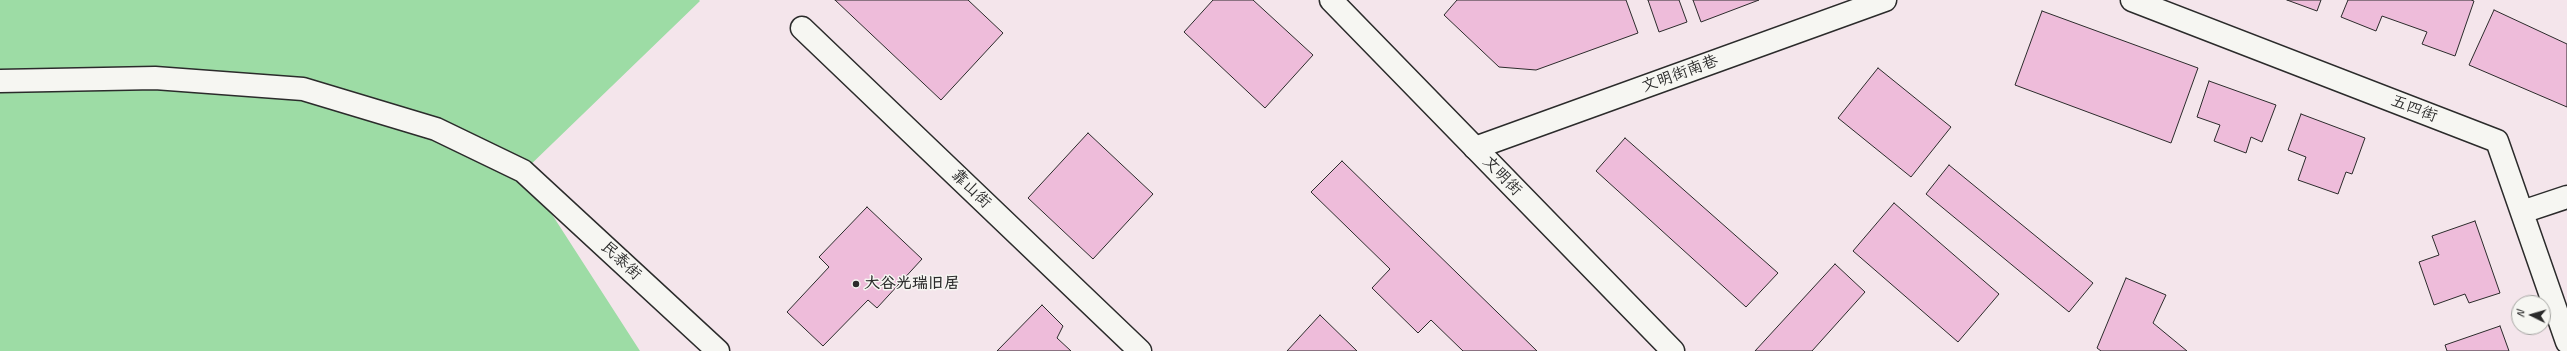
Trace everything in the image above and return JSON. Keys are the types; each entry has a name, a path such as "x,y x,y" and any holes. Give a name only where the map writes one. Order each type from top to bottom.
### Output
{"street":[{"name":"文明街","path":"1331,0 1673,351"},
{"name":"文明街南巷","path":"1475,148 1885,0"},
{"name":"五四街","path":"2132,0 2497,141 2567,342"},
{"name":"靠山街","path":"802,28 1140,351"},
{"name":"民泰街","path":"0,81 155,78 303,89 436,129 524,171 718,351"},
{"path":"2522,212 2567,197"}],"green space":[{"path":"0,0 699,0 700,1 524,171 640,351 0,351"}],"building":[{"path":"835,0 968,0 1003,33 941,100"},
{"path":"1213,0 1253,0 1313,55 1265,108 1184,32"},
{"path":"1457,0 1626,0 1638,33 1536,70 1499,67 1444,15"},
{"path":"1648,0 1679,0 1687,22 1659,32"},
{"path":"1693,0 1759,0 1701,22"},
{"path":"2287,0 2321,0 2317,11"},
{"path":"2348,0 2474,1 2455,56 2422,44 2427,32 2382,16 2376,31 2341,17"},
{"path":"2494,10 2567,44 2567,107 2469,65"},
{"path":"2042,11 2198,68 2171,143 2015,85"},
{"path":"1878,68 1951,127 1911,177 1838,118"},
{"path":"2209,81 2276,105 2262,142 2251,137 2246,153 2214,141 2220,125 2197,117"},
{"path":"2301,114 2365,138 2352,174 2346,172 2338,194 2298,180 2306,157 2288,150"},
{"path":"1088,133 1153,194 1093,259 1028,198"},
{"path":"1625,138 1778,273 1746,307 1596,171"},
{"path":"1342,161 1537,351 1463,351 1431,320 1418,333 1372,288 1390,269 1311,192"},
{"path":"1949,165 2093,283 2069,312 1926,194"},
{"path":"1894,203 1999,294 1958,342 1853,251"},
{"name":"大谷光瑞旧居","path":"867,207 922,259 877,308 868,300 823,346 787,312 829,267 819,257"},
{"path":"2475,221 2500,293 2469,303 2465,294 2434,305 2419,262 2439,255 2432,236"},
{"path":"1835,264 1865,292 1812,351 1755,351"},
{"path":"2126,278 2166,295 2153,323 2187,351 2101,351 2097,348"},
{"path":"1042,305 1063,326 1057,338 1071,351 997,351"},
{"path":"1320,315 1357,351 1287,351"},
{"path":"2500,326 2509,351 2447,351 2445,345"}],"place":[{"name":"大谷光瑞旧居","path":"856,284"}]}
